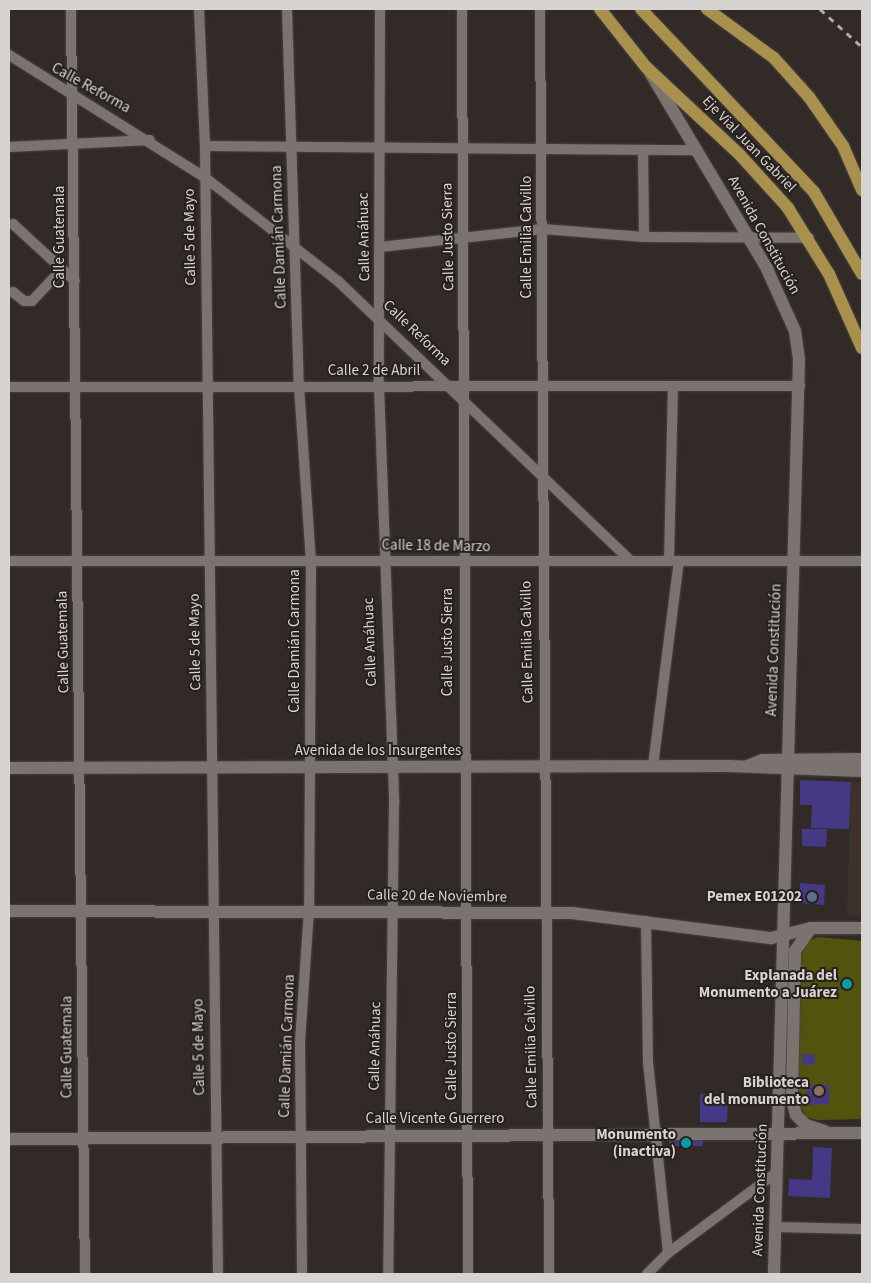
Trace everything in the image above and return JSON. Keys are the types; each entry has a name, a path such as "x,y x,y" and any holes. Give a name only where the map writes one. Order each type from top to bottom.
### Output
{"main road":[{"name":"Eje Vial Juan Gabriel","path":"600,9 646,67 765,180 809,238 862,348"},
{"name":"Eje Vial Juan Gabriel","path":"641,9 814,192 862,274"},
{"path":"707,9 774,58 809,97 843,146 862,190"},
{"name":"Avenida Constitución","path":"646,67 750,240 795,331 800,386 786,765 774,1274"},
{"name":"Avenida de los Insurgentes","path":"9,768 747,766 862,759"},
{"name":"Avenida de los Insurgentes","path":"786,765 862,771"},
{"name":"Calle 20 de Noviembre","path":"9,911 309,910 546,913 646,921 746,937 783,936 810,928 862,928"},
{"path":"810,928 795,951 792,1099 796,1115 806,1125 835,1134"},
{"name":"Calle Vicente Guerrero","path":"9,1139 862,1133"}],"street":[{"name":"Calle Guatemala","path":"71,9 75,145 76,560 85,1274"},
{"name":"Calle 5 de Mayo","path":"200,9 205,146 203,176 208,386 208,561 218,1274"},
{"name":"Calle Damián Carmona","path":"287,9 299,386 311,560 309,910 301,995 300,1136 302,1274"},
{"name":"Calle Anáhuac","path":"380,9 377,145 380,247 379,386 382,560 392,768 388,1274"},
{"name":"Calle Justo Sierra","path":"462,9 462,234 466,386 462,561 467,912 468,1274"},
{"name":"Calle Emilia Calvillo","path":"540,9 543,386 541,562 545,767 549,1274"},
{"name":"Calle Reforma","path":"9,55 150,140 203,176 294,246 380,316 631,562"},
{"path":"9,148 150,140"},
{"path":"205,146 291,144 696,150"},
{"path":"644,150 644,237"},
{"path":"13,224 75,281"},
{"path":"380,247 462,234 542,229 644,237 750,240 809,238"},
{"path":"13,292 24,301 32,301 62,269"},
{"path":"653,766 674,561 673,386"},
{"name":"Calle 2 de Abril","path":"9,387 800,386"},
{"name":"Calle 18 de Marzo","path":"9,561 862,561"},
{"path":"646,921 648,1062 668,1253"},
{"path":"647,1274 668,1253 777,1172"},
{"path":"775,1227 862,1229"}],"shaded area":[{"path":"851,782 862,782 862,917 847,915"},
{"path":"818,937 862,941 862,1119 817,1120 807,1117 797,1101 800,958 808,941"}],"building":[{"path":"800,780 851,782 849,829 811,828 812,805 800,805"},
{"path":"802,829 827,829 826,847 802,846"},
{"path":"800,883 825,885 824,905 799,903"},
{"path":"802,1054 814,1054 815,1064 803,1065"},
{"name":"Biblioteca del monumento","path":"829,1084 829,1104 805,1105 808,1085"},
{"path":"700,1094 728,1095 727,1122 700,1122"},
{"name":"Monumento (inactiva)","path":"669,1140 703,1140 703,1146 669,1146"},
{"path":"813,1147 832,1148 830,1198 788,1196 789,1179 812,1180"}],"railway":[{"path":"820,9 862,47"}],"place":[{"name":"Pemex E01202","path":"812,897"},
{"name":"Explanada del Monumento a Juárez","path":"847,984"},
{"name":"Biblioteca del monumento","path":"819,1091"},
{"name":"Monumento (inactiva)","path":"686,1143"}]}
